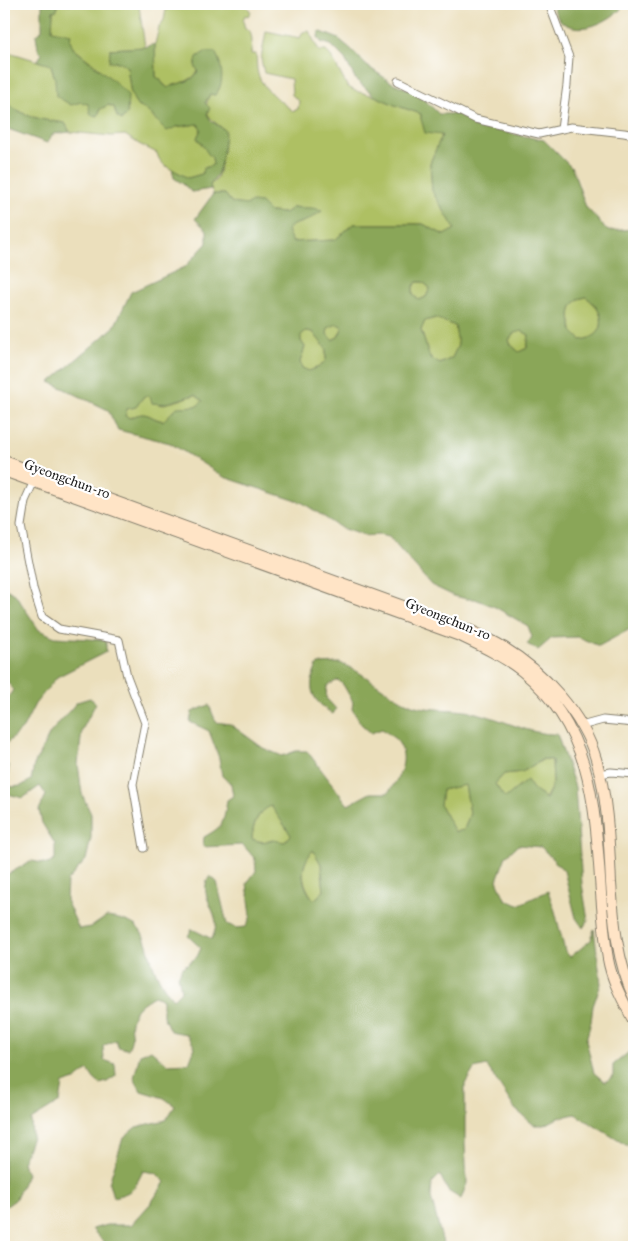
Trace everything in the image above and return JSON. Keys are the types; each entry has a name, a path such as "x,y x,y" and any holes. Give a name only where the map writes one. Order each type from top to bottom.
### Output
{"street":[{"path":"549,4 569,57 568,85 561,129"},
{"path":"398,80 475,119 539,134 570,127 624,133 634,136"},
{"name":"Gyeongchun-ro","path":"4,461 469,630 504,647 532,668 553,688 581,726 596,757 607,814 618,953 634,998"},
{"name":"Gyeongchun-ro","path":"4,471 460,636 495,653 522,672 544,693 566,722 582,756 593,800 596,822 608,961 618,992 634,1022"},
{"path":"34,481 25,501 20,526 33,588 42,617 59,629 120,640 127,676 145,724 133,784 144,848"},
{"path":"581,726 602,720 634,722"},
{"path":"600,774 611,772 634,774"}],"green space":[{"path":"42,4 58,4 57,10 53,11 52,30 71,34 70,40 73,48 114,81 128,95 127,114 122,120 117,117 114,107 109,105 100,109 98,116 91,115 88,104 81,102 71,105 56,96 55,79 51,65 37,61 42,54 38,49 36,35 42,30"},
{"path":"58,4 135,4 139,6 145,47 110,49 120,62 127,67 131,94 147,109 155,120 176,127 198,124 201,129 197,138 213,158 213,165 202,174 188,178 161,162 157,153 125,135 111,136 70,132 65,123 24,114 4,99 4,62 12,53 51,65 55,79 81,102 88,104 98,116 100,109 108,105 114,107 117,117 122,120 99,68 73,48 70,40 52,30 53,11 57,10"},
{"path":"167,4 245,4 251,12 248,16 245,15 243,21 245,28 250,31 252,39 251,54 256,54 257,72 260,80 272,95 293,111 298,109 299,101 292,95 291,79 264,73 261,59 266,31 300,38 303,32 309,31 319,51 326,51 331,56 347,86 355,91 375,96 421,114 421,119 442,135 430,163 432,190 455,229 444,235 423,224 353,224 335,240 291,242 286,230 293,225 308,220 300,208 293,207 285,213 270,212 232,203 225,194 213,194 210,185 216,180 219,170 225,130 211,119 206,106 210,94 215,95 220,87 219,59 200,69 187,81 168,88 156,77 155,44 159,27 164,20"},
{"path":"552,4 626,4 606,20 581,28 562,22"},
{"path":"319,31 339,39 367,66 391,82 419,94 439,114 458,114 474,126 544,140 572,168 586,207 608,231 634,229 634,627 599,646 578,637 552,638 538,650 527,644 532,637 528,626 495,607 475,599 454,596 431,585 389,537 378,535 364,536 341,528 303,503 224,477 170,443 118,430 108,410 50,382 114,327 131,292 185,267 207,243 207,230 195,219 213,194 225,194 232,203 246,205 252,202 261,203 270,212 285,213 293,207 322,211 308,220 293,225 287,230 292,242 335,240 353,224 423,224 444,235 455,229 432,191 430,163 442,135 425,133 421,114 375,96 356,80 345,59 331,45 321,42 318,37","holes":["417,282 423,282 430,288 426,297 419,300 413,295 413,287","586,297 593,303 598,309 602,323 596,334 581,340 572,331 570,315 572,306 578,299","435,318 455,326 458,345 452,358 440,364 430,358 421,330 425,321","337,324 343,327 338,337 332,340 327,334 328,328","306,331 313,332 326,349 326,360 319,367 309,371 302,368 300,362 305,347 301,341 301,335","522,331 529,335 527,348 519,352 511,345 509,340 514,333","195,395 203,401 197,406 177,407 163,421 144,414 130,418 125,416 127,409 136,407 144,396 150,396 152,403 169,403"]},
{"path":"155,44 156,77 168,88 192,79 198,71 195,66 197,57 205,52 215,52 218,57 222,80 218,91 215,95 210,94 205,103 210,108 207,114 211,121 225,130 222,159 217,174 210,185 211,189 192,192 174,178 172,169 188,178 202,174 204,168 213,165 212,158 197,138 201,129 198,124 176,127 167,131 150,113 137,106 131,94 127,67 120,62 109,62 110,49 145,47"},
{"path":"4,99 24,114 65,123 70,132 53,134 47,143 4,127"},
{"path":"417,282 423,282 430,288 426,297 419,300 413,295 413,287"},
{"path":"586,297 598,309 602,323 596,334 581,340 572,331 570,315 572,306 578,299"},
{"path":"436,318 455,326 458,345 452,358 439,364 430,358 421,330 425,321"},
{"path":"337,324 343,326 338,337 331,340 327,334 328,328"},
{"path":"306,331 313,332 326,349 326,360 319,367 309,371 302,368 300,362 305,347 300,335"},
{"path":"522,331 529,335 527,348 519,352 511,345 509,340 514,333"},
{"path":"195,395 204,401 197,406 171,413 164,421 144,414 130,418 125,416 127,409 136,407 144,396 150,396 160,405"},
{"path":"4,588 15,594 39,630 55,637 106,640 106,652 57,677 35,704 23,728 4,746 4,699 7,699 13,690 6,679 4,680"},
{"path":"340,663 359,672 393,695 412,705 426,708 469,711 536,732 557,734 575,787 582,884 588,920 583,928 576,918 564,871 541,847 518,845 506,856 497,880 505,899 518,905 548,891 565,951 570,957 591,940 594,929 601,984 593,1006 586,1040 594,1073 605,1082 613,1077 613,1065 634,1048 634,1146 626,1145 575,1114 558,1118 545,1125 534,1125 515,1109 487,1066 474,1069 465,1084 467,1183 461,1199 448,1191 440,1175 432,1183 431,1197 444,1247 108,1247 92,1229 107,1225 131,1225 151,1203 165,1182 156,1173 143,1171 129,1192 113,1197 109,1183 123,1138 136,1127 166,1120 175,1106 164,1098 141,1091 134,1078 140,1054 151,1050 167,1064 189,1063 195,1047 186,1034 170,1031 163,1016 163,999 154,996 140,1006 132,1017 131,1040 128,1049 118,1047 116,1040 103,1046 104,1060 115,1064 116,1076 100,1084 88,1070 75,1080 63,1084 60,1102 31,1120 32,1137 22,1163 27,1174 15,1200 4,1208 4,876 32,861 48,864 55,860 55,844 42,823 39,810 46,795 40,786 23,798 4,793 4,763 9,766 7,781 11,787 21,786 31,780 34,765 50,733 77,702 90,698 96,703 82,730 78,764 82,794 91,814 91,838 86,860 67,881 66,900 79,929 91,927 106,917 129,922 136,926 145,939 159,978 173,999 181,991 178,976 183,967 197,957 201,948 188,936 192,929 212,939 214,933 215,917 206,893 207,882 210,876 217,882 227,924 236,928 246,927 251,916 247,883 256,871 255,859 243,845 203,847 204,837 220,826 224,818 227,800 233,796 231,784 222,776 219,758 209,731 190,722 192,712 209,705 216,722 230,724 263,748 282,756 296,751 307,751 348,805 370,793 388,793 399,775 402,768 403,755 398,742 382,729 371,733 361,724 352,709 353,702 344,686 338,680 327,686 326,698 336,709 333,714 315,698 312,680 318,664","holes":["543,759 552,760 553,783 546,799 533,789 527,780 505,798 495,784 504,774 522,772","465,785 470,813 464,830 455,832 440,805 442,790","271,806 291,835 285,842 273,840 261,842 252,839 253,828 257,819","313,850 321,864 324,891 314,900 306,888 303,875 303,869 308,856"]},
{"path":"544,759 552,760 553,784 545,799 533,789 515,790 505,799 495,784 504,774 522,772"},
{"path":"465,784 470,813 464,830 455,832 440,805 442,790"},
{"path":"271,805 291,835 285,842 252,839 253,828 257,819"},
{"path":"313,849 321,864 324,891 314,900 306,887 303,875 305,862"}]}
